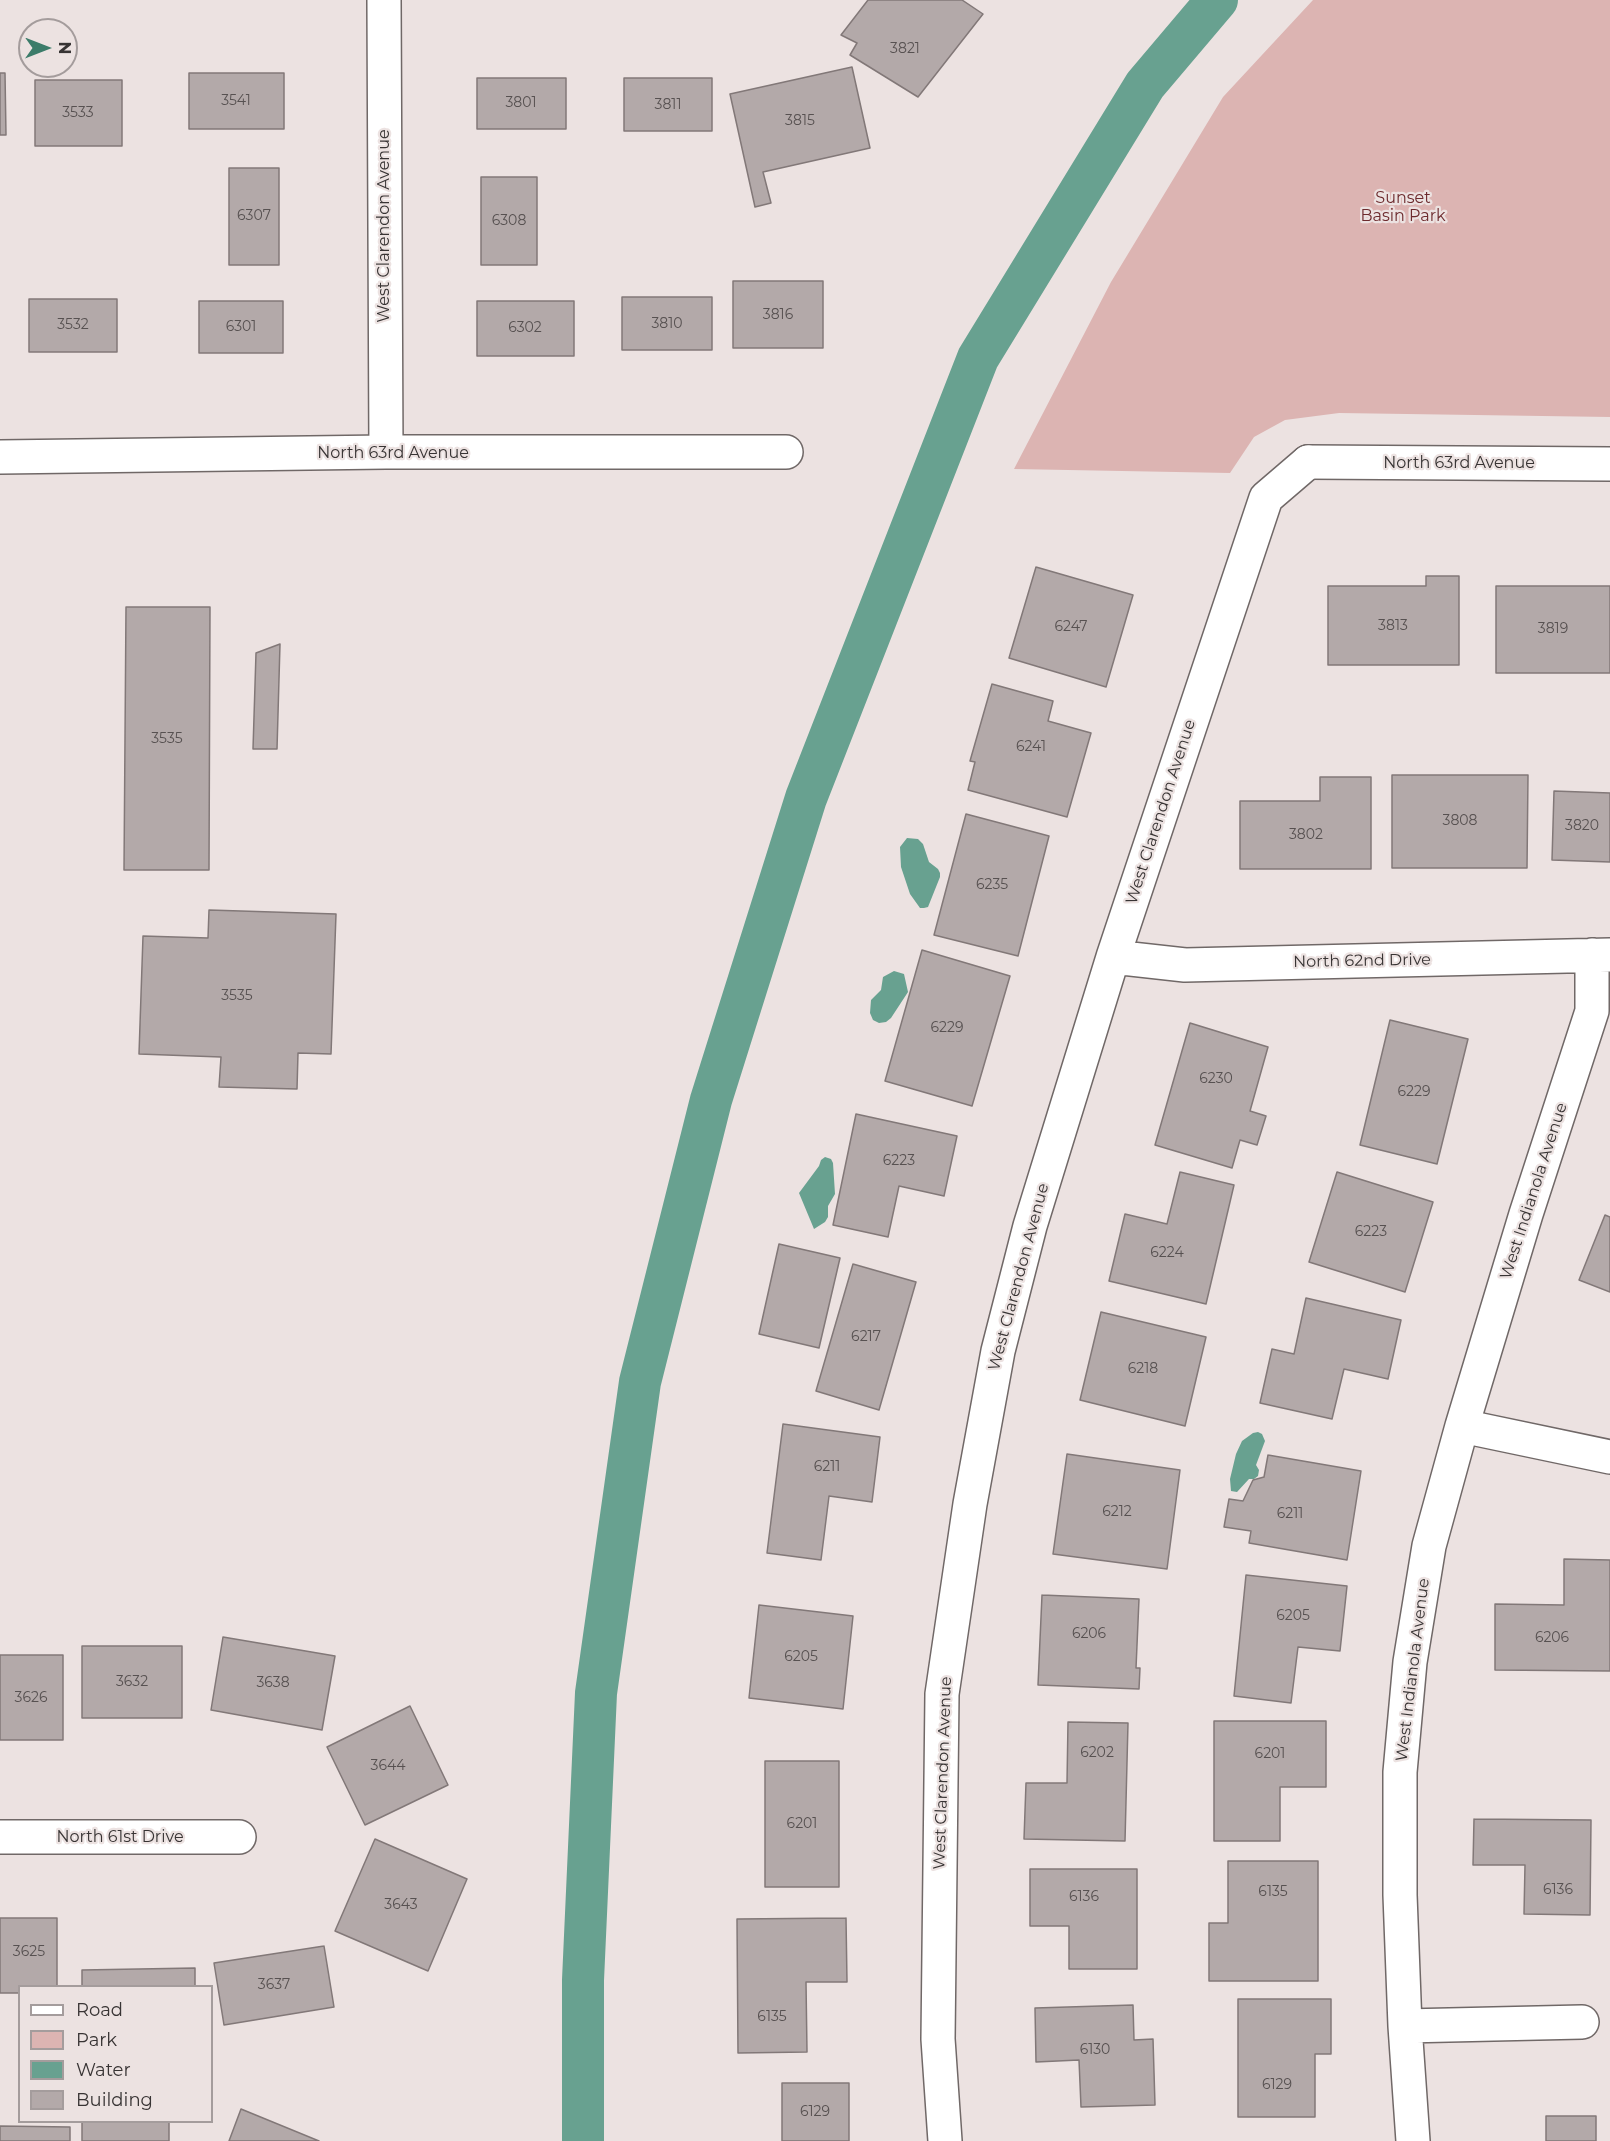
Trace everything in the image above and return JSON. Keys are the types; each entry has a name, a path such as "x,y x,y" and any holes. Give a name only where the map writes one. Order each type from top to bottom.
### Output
{"street":[{"name":"West Clarendon Avenue","path":"384,0 386,452"},
{"name":"North 63rd Avenue","path":"0,457 386,452 786,452"},
{"name":"West Clarendon Avenue","path":"945,2141 938,2039 942,1694 970,1504 998,1352 1030,1226 1113,957 1266,498 1308,462"},
{"name":"North 63rd Avenue","path":"1308,462 1610,464"},
{"name":"North 62nd Drive","path":"1113,957 1185,965 1601,955"},
{"name":"West Indianola Avenue","path":"1413,2141 1405,2026 1400,1895 1400,1772 1410,1662 1429,1546 1462,1426 1526,1214 1592,1011 1601,955"},
{"path":"1462,1426 1610,1457"},
{"name":"North 61st Drive","path":"0,1838 239,1838"},
{"path":"1405,2026 1582,2022"}],"green space":[{"name":"Sunset Basin Park","path":"1313,0 1610,0 1610,417 1339,413 1285,420 1254,437 1230,473 1014,469 1111,282 1223,97"}],"water":[{"path":"907,838 918,839 923,844 929,862 940,873 928,907 920,908 910,894 901,867 900,847"},
{"path":"894,971 904,974 908,992 891,1018 879,1023 873,1020 870,1013 871,1000 881,990 883,977"},
{"path":"825,1157 831,1159 833,1163 835,1194 828,1206 828,1217 825,1222 814,1229 799,1193"},
{"path":"1258,1432 1262,1434 1265,1441 1256,1465 1259,1470 1258,1476 1249,1479 1237,1492 1231,1491 1230,1479 1236,1454 1242,1441"}],"building":[{"path":"868,0 962,0 983,14 918,97 850,55 857,43 841,35"},
{"path":"852,67 870,148 763,172 771,203 755,207 730,94"},
{"path":"0,73 5,73 6,135 0,135"},
{"path":"189,73 284,73 284,129 189,129"},
{"path":"477,78 566,78 566,129 477,129"},
{"path":"624,78 712,78 712,131 624,131"},
{"path":"35,80 122,80 122,146 35,146"},
{"path":"229,168 279,168 279,265 229,265"},
{"path":"481,177 537,177 537,265 481,265"},
{"path":"733,281 823,281 823,348 733,348"},
{"path":"622,297 712,297 712,350 622,350"},
{"path":"29,299 117,299 117,352 29,352"},
{"path":"199,301 283,301 283,353 199,353"},
{"path":"477,301 574,301 574,356 477,356"},
{"path":"1036,567 1133,595 1106,687 1009,658"},
{"path":"1426,576 1459,576 1459,665 1328,665 1328,586 1426,586"},
{"path":"1496,586 1610,586 1610,673 1496,673"},
{"path":"126,607 210,607 209,870 124,870"},
{"path":"280,644 277,749 253,749 256,653"},
{"path":"992,684 1053,701 1048,721 1091,733 1067,817 968,790 975,762 970,761"},
{"path":"1392,775 1528,775 1527,868 1392,868"},
{"path":"1320,777 1371,777 1371,869 1240,869 1240,801 1320,801"},
{"path":"1554,791 1610,793 1610,862 1552,860"},
{"path":"966,814 1049,836 1018,956 934,935"},
{"path":"209,910 336,914 331,1054 298,1053 297,1089 219,1087 221,1057 139,1054 143,936 208,938"},
{"path":"922,950 1010,976 972,1106 885,1081"},
{"path":"1390,1020 1468,1039 1437,1164 1360,1145"},
{"path":"1190,1023 1268,1047 1250,1111 1266,1116 1257,1145 1240,1140 1232,1168 1155,1145"},
{"path":"856,1114 957,1136 944,1196 899,1186 888,1237 833,1225"},
{"path":"1180,1172 1234,1185 1206,1304 1109,1281 1125,1214 1167,1224"},
{"path":"1337,1172 1433,1202 1405,1292 1309,1262"},
{"path":"1605,1215 1610,1217 1610,1292 1579,1280"},
{"path":"779,1244 840,1258 819,1348 759,1334"},
{"path":"853,1264 916,1282 879,1410 816,1391"},
{"path":"1306,1298 1401,1320 1388,1379 1344,1369 1332,1419 1260,1403 1272,1349 1294,1354"},
{"path":"1101,1312 1206,1337 1185,1426 1080,1400"},
{"path":"783,1424 880,1437 872,1502 829,1496 821,1560 767,1553"},
{"path":"1067,1454 1180,1470 1167,1569 1053,1554"},
{"path":"1268,1455 1361,1471 1347,1560 1249,1543 1251,1531 1224,1527 1229,1499 1243,1501 1253,1480 1264,1477"},
{"path":"1564,1559 1610,1560 1610,1671 1495,1670 1495,1604 1564,1605"},
{"path":"1246,1575 1347,1586 1340,1651 1298,1647 1291,1703 1234,1696"},
{"path":"1042,1595 1139,1599 1136,1668 1140,1668 1139,1689 1038,1685"},
{"path":"759,1605 853,1616 843,1709 749,1698"},
{"path":"223,1637 335,1656 322,1730 211,1710"},
{"path":"82,1646 182,1646 182,1718 82,1718"},
{"path":"0,1655 63,1655 63,1740 0,1740"},
{"path":"410,1706 448,1785 365,1825 327,1747"},
{"path":"1214,1721 1326,1721 1326,1787 1280,1787 1280,1841 1214,1841"},
{"path":"1068,1722 1128,1723 1125,1841 1024,1839 1026,1783 1067,1783"},
{"path":"765,1761 839,1761 839,1887 765,1887"},
{"path":"1474,1819 1591,1820 1590,1915 1524,1914 1525,1865 1473,1865"},
{"path":"375,1839 467,1879 428,1971 335,1931"},
{"path":"1228,1861 1318,1861 1318,1981 1209,1981 1209,1923 1228,1923"},
{"path":"1030,1869 1137,1869 1137,1969 1069,1969 1069,1926 1030,1926"},
{"path":"0,1918 57,1918 57,1985 18,1985 18,1993 0,1993"},
{"path":"846,1918 847,1982 806,1982 807,2052 738,2053 737,1919"},
{"path":"324,1946 334,2007 224,2025 214,1963"},
{"path":"195,1968 195,1985 82,1985 82,1970"},
{"path":"1238,1999 1331,1999 1331,2054 1315,2054 1315,2117 1238,2117"},
{"path":"1133,2005 1134,2040 1153,2039 1155,2105 1081,2107 1079,2060 1036,2062 1035,2008"},
{"path":"782,2083 849,2083 849,2141 782,2141"},
{"path":"241,2109 319,2141 229,2141"},
{"path":"1546,2116 1596,2116 1596,2141 1546,2141"},
{"path":"82,2123 169,2123 169,2141 82,2141"},
{"path":"0,2126 70,2127 70,2141 0,2141"}],"waterway":[{"path":"583,2141 583,1980 596,1693 640,1382 711,1100 806,798 978,358 1145,85 1217,0"}]}
